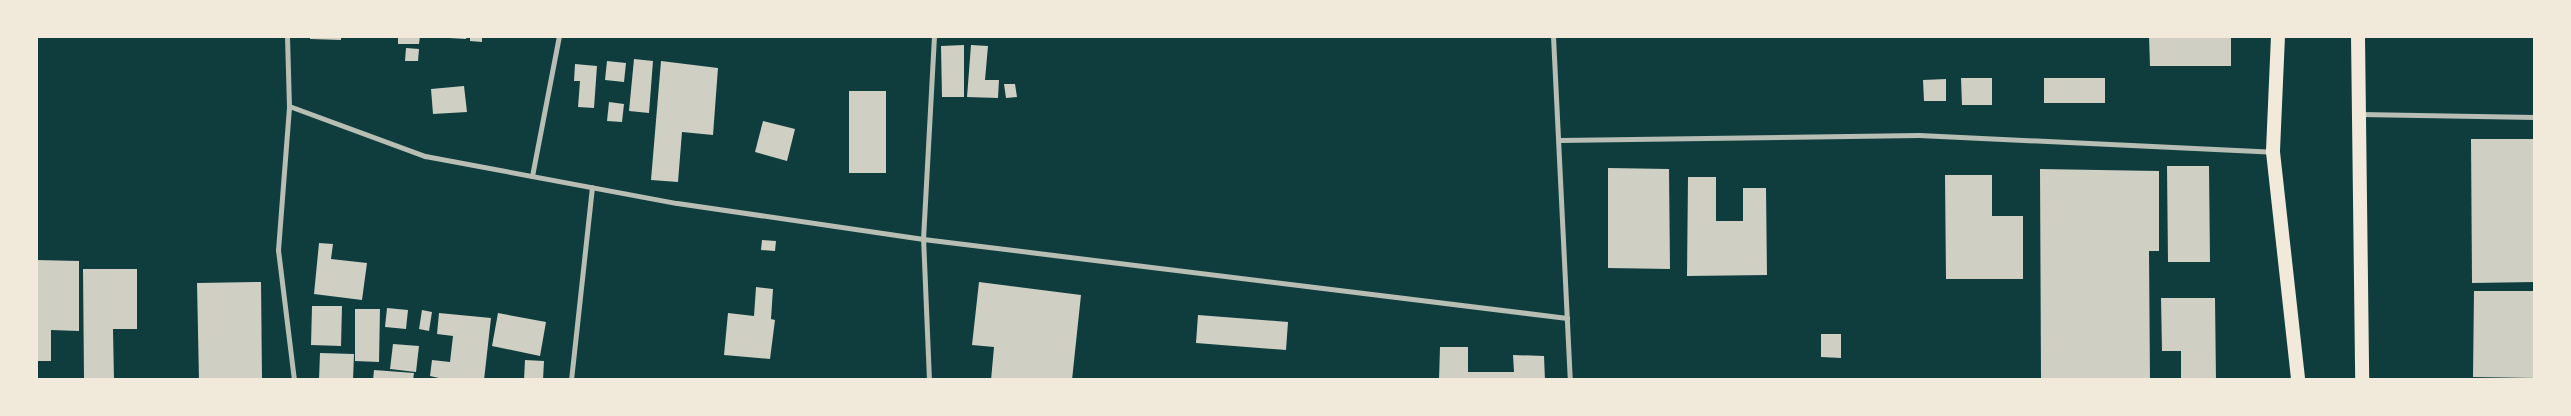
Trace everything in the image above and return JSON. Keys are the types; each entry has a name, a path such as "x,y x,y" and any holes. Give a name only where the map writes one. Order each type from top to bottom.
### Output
{"highway":[{"path":"2278,36 2273,152 2298,380"},
{"path":"2358,36 2362,380"}],"street":[{"path":"287,36 289,106 278,250 294,380"},
{"path":"532,176 559,36"},
{"path":"929,380 923,239 934,36"},
{"path":"1553,36 1570,380"},
{"path":"289,106 425,156 677,203 923,239 1567,318"},
{"path":"2359,114 2535,117"},
{"path":"1559,140 1920,135 2273,152"},
{"path":"571,380 592,187"}],"building":[{"path":"310,36 341,36 341,40 310,39"},
{"path":"398,36 420,36 419,44 398,44"},
{"path":"449,36 467,36 466,39 449,38"},
{"path":"470,36 482,36 482,42 470,41"},
{"path":"2149,36 2231,36 2231,66 2150,66"},
{"path":"964,45 964,97 942,97 941,46"},
{"path":"971,45 988,46 985,80 999,80 998,98 967,97"},
{"path":"406,48 419,49 418,61 405,61"},
{"path":"634,59 653,61 649,113 629,111"},
{"path":"607,61 626,63 624,82 605,80"},
{"path":"661,61 718,68 713,135 682,132 678,182 651,180"},
{"path":"575,64 597,66 594,108 578,107 580,81 574,81"},
{"path":"1961,78 1992,78 1992,105 1962,105"},
{"path":"2044,78 2105,78 2105,103 2044,103"},
{"path":"1946,79 1946,101 1924,101 1923,80"},
{"path":"1004,84 1015,84 1017,97 1006,98"},
{"path":"464,86 467,112 433,114 431,89"},
{"path":"849,91 886,91 886,173 849,173"},
{"path":"609,102 624,104 622,122 607,121"},
{"path":"763,121 795,129 787,161 755,152"},
{"path":"2471,139 2535,139 2535,282 2472,283"},
{"path":"2167,166 2209,166 2210,262 2168,262"},
{"path":"1608,168 1669,169 1670,269 1608,268"},
{"path":"2040,169 2159,171 2159,251 2149,251 2150,380 2041,380"},
{"path":"1945,175 1992,175 1992,216 2023,216 2023,279 1946,279"},
{"path":"1688,177 1716,177 1716,221 1743,221 1743,188 1766,188 1767,275 1687,276"},
{"path":"762,240 776,241 775,251 761,250"},
{"path":"319,243 333,244 331,259 367,263 362,300 314,294"},
{"path":"36,260 79,261 79,331 51,330 51,361 36,361"},
{"path":"83,269 137,269 137,329 113,329 114,380 84,380"},
{"path":"261,282 262,380 199,380 197,283"},
{"path":"979,282 1081,295 1072,380 991,380 994,347 972,345"},
{"path":"756,287 773,289 771,319 775,320 770,359 724,355 728,313 754,316"},
{"path":"2474,291 2535,291 2535,378 2473,377"},
{"path":"2161,298 2215,298 2216,380 2181,380 2181,351 2162,351"},
{"path":"312,306 342,306 341,346 311,345"},
{"path":"387,308 408,310 406,329 385,327"},
{"path":"355,309 380,309 379,362 355,361"},
{"path":"422,310 432,312 429,331 419,329"},
{"path":"439,313 491,318 484,380 448,380 430,376 432,360 450,362 453,336 437,334"},
{"path":"498,313 546,322 540,356 492,346"},
{"path":"1198,315 1288,322 1286,350 1196,343"},
{"path":"1821,334 1841,334 1841,358 1821,357"},
{"path":"393,344 419,346 416,372 390,369"},
{"path":"1440,347 1468,347 1468,372 1514,372 1513,355 1544,356 1545,380 1439,380"},
{"path":"320,353 354,354 353,380 319,380"},
{"path":"525,360 544,361 543,380 524,380"},
{"path":"374,370 414,373 413,380 373,380"}]}
